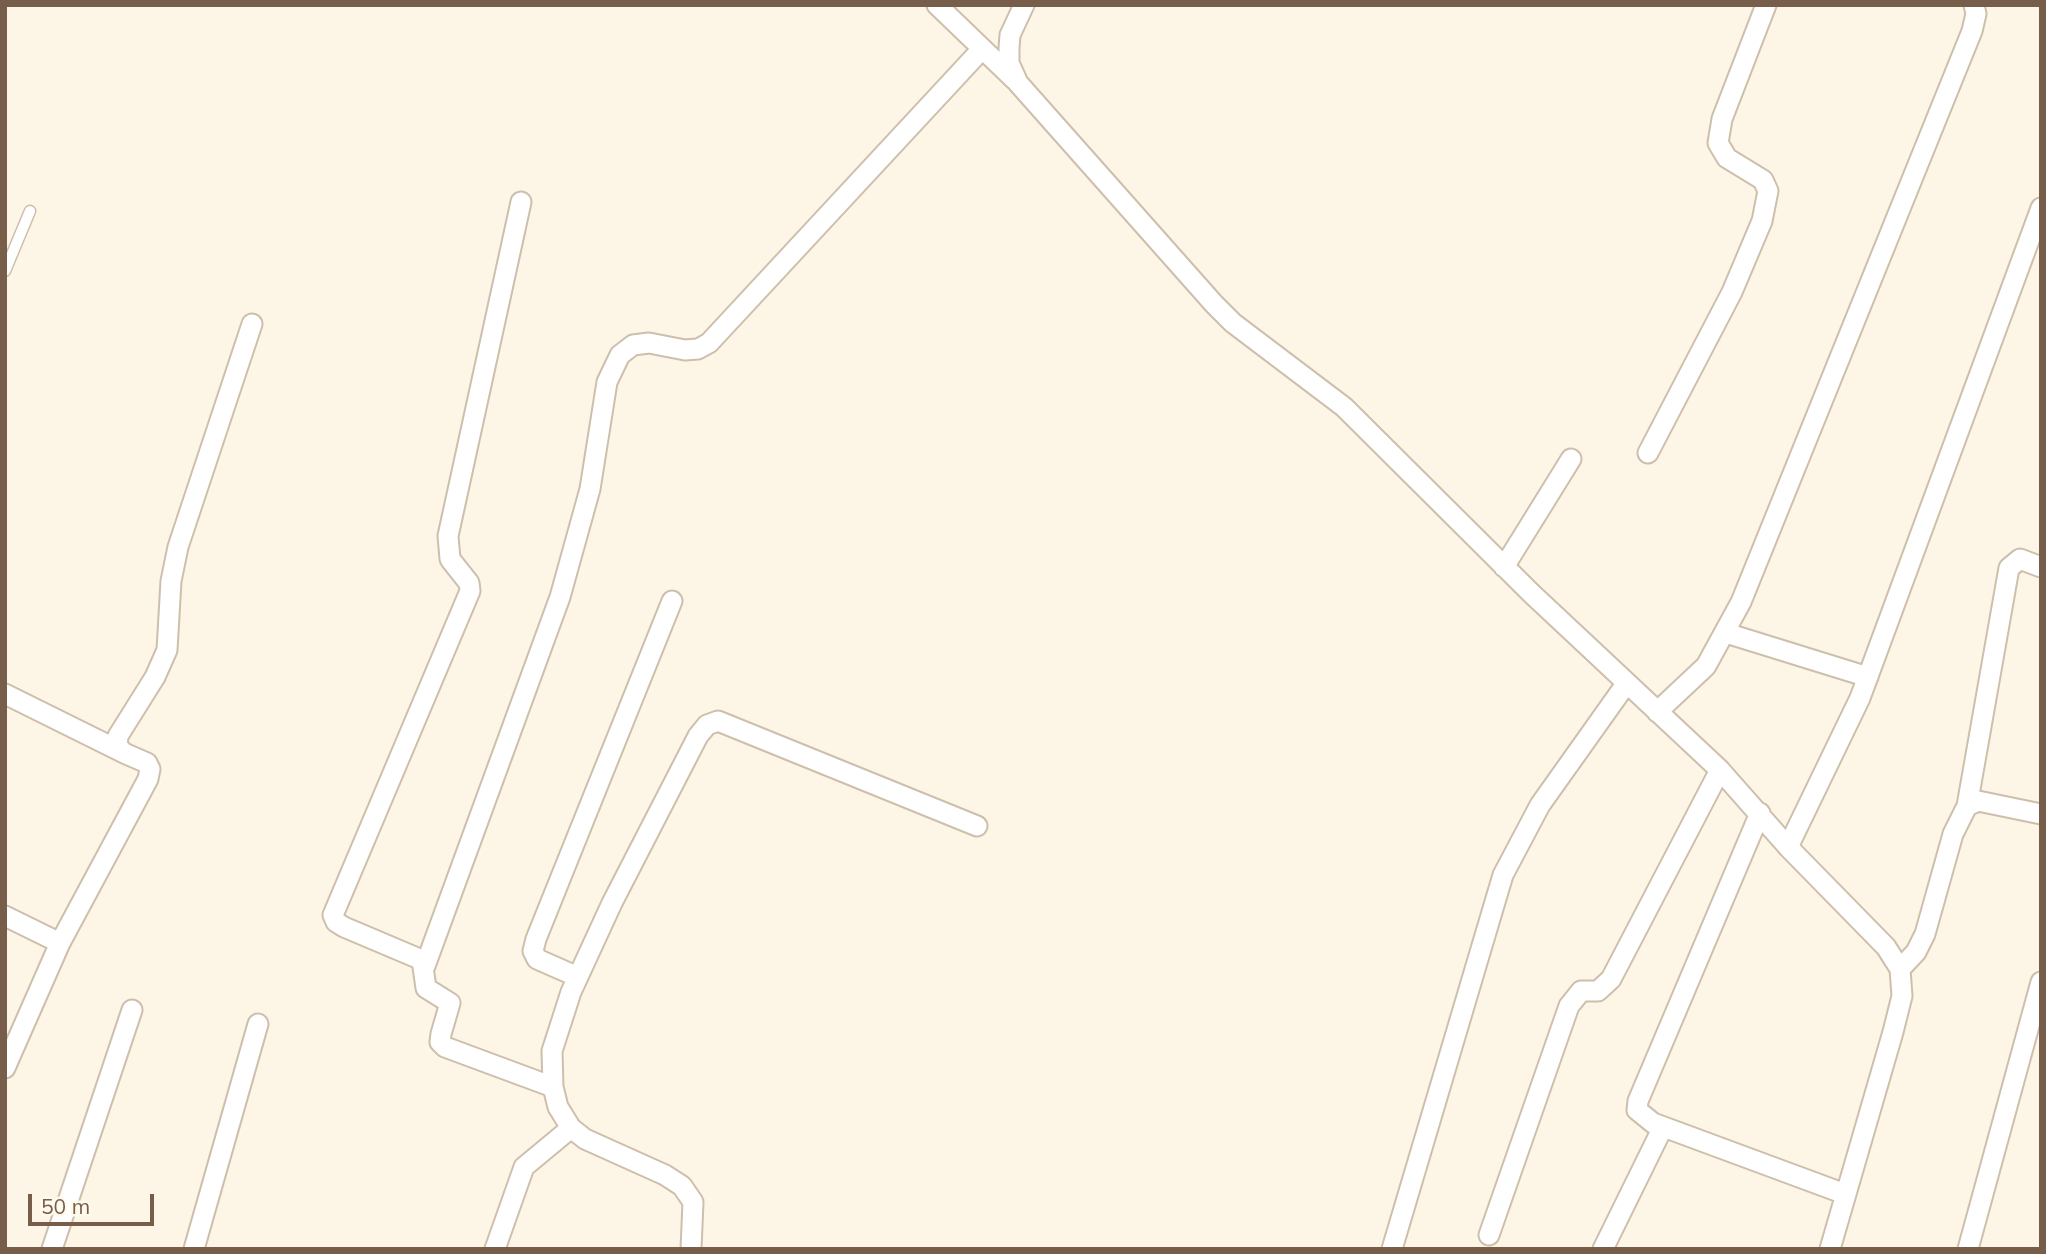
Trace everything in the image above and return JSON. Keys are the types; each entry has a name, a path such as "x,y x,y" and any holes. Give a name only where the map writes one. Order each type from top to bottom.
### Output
{"street":[{"path":"937,5 1018,82 1214,304 1256,340 1344,407 1504,567 1720,770 1788,847 1886,947 1900,969 1902,996 1830,1249"},
{"path":"1018,82 1009,63 1010,35 1024,5"},
{"path":"1648,453 1732,292 1764,212 1768,191 1763,180 1727,158 1718,143 1722,118 1766,5"},
{"path":"1657,712 1706,666 1726,634 1972,31 1976,15 1974,5"},
{"path":"553,1087 445,1047 440,1042 450,1003 426,988 425,966 560,597 590,489 607,382 613,367 621,355 633,345 649,343 685,350 709,343 982,49"},
{"path":"425,966 422,960 336,922 333,915 470,591 469,583 450,559 448,536 521,202"},
{"path":"1788,847 1868,677 1924,518 2041,208"},
{"path":"124,752 117,746 118,736 155,677 167,650 171,581 178,547 252,324"},
{"path":"1504,567 1571,459"},
{"path":"1900,969 1916,952 1925,934 1953,834 1967,806 2009,568 2020,559 2041,567"},
{"path":"578,977 537,959 534,951 536,939 672,601"},
{"path":"1726,634 1868,677"},
{"path":"1392,1249 1503,875 1540,805 1626,684"},
{"path":"5,694 147,763 150,769 148,779 60,943 5,1068"},
{"path":"691,1249 693,1202 682,1186 665,1175 585,1139 571,1128 558,1107 553,1087 552,1051 578,977 612,903 706,725 718,721 977,826"},
{"path":"1489,1235 1574,995 1581,991 1598,991 1611,979 1720,770"},
{"path":"1967,806 1978,801 2041,814"},
{"path":"1760,813 1666,1041 1638,1101 1637,1110 1642,1116 1662,1126 1845,1194"},
{"path":"5,916 60,943"},
{"path":"1968,1249 2041,982"},
{"path":"52,1249 132,1010"},
{"path":"194,1249 258,1024"},
{"path":"1603,1249 1662,1126"},
{"path":"495,1249 524,1167 571,1128"}],"lane":[{"path":"5,271 30,211"}]}
